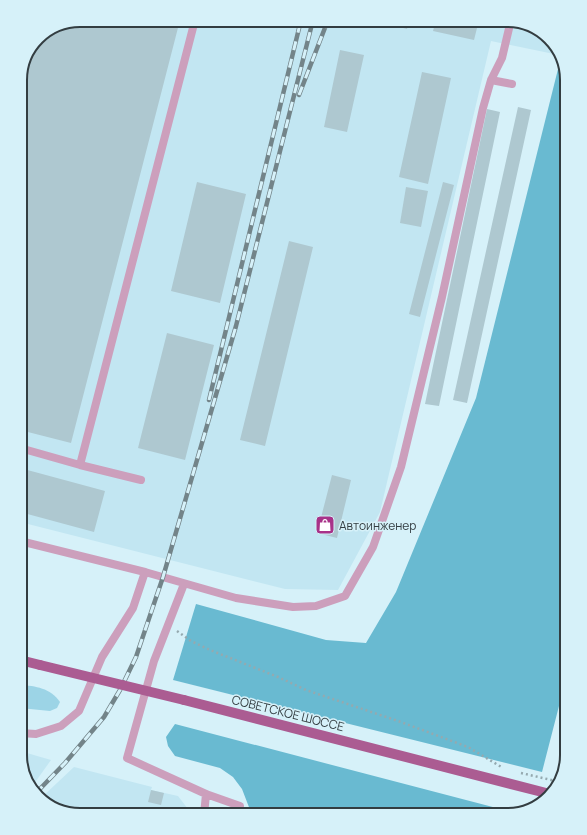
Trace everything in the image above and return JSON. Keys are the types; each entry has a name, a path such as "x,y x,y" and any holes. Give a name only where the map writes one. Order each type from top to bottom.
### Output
{"main road":[{"name":"СОВЕТСКОЕ ШОССЕ","path":"27,662 184,700 544,792"}],"lane":[{"path":"80,465 193,27"},
{"path":"27,543 145,572 236,598 293,607 316,606 345,596 373,547 401,467 442,297 483,108 491,80 502,58 509,27"},
{"path":"491,80 512,84"},
{"path":"27,450 141,480"},
{"path":"27,733 36,734 61,726 79,711 102,657 133,608 145,572"},
{"path":"184,584 154,661 127,758 206,794 240,806 240,808"},
{"path":"205,808 206,794"}],"path":[{"path":"171,618 177,630 190,641 306,690 398,720 468,747 501,768 508,770"},
{"path":"515,771 553,781"}],"shaded area":[{"path":"80,27 510,27 524,30 533,34 539,38 553,54 491,41 380,512 338,590 285,589 27,524 27,77 29,68 72,28"},
{"path":"558,68 560,73 560,702 542,772 173,680 196,604 326,640 366,643 396,592 476,398"},
{"path":"27,686 37,687 56,697 60,702 57,708 50,711 27,709"},
{"path":"175,724 497,808 249,808 242,789 233,777 220,768 175,756 168,746 166,737"},
{"path":"27,753 51,760 35,782 27,762"},
{"path":"74,767 152,787 151,790 178,796 187,808 77,808 63,805 54,801 45,794"}],"building":[{"path":"178,27 71,443 27,432 27,77 29,67 32,57 45,40 60,31 70,28"},
{"path":"434,27 477,27 474,40 433,31"},
{"path":"340,50 364,55 347,132 324,127"},
{"path":"422,72 451,78 428,184 399,177"},
{"path":"518,107 531,110 467,403 453,400"},
{"path":"487,109 500,112 439,406 425,404"},
{"path":"197,182 246,194 220,303 171,291"},
{"path":"443,182 454,185 420,317 409,314"},
{"path":"406,187 428,191 421,227 400,223"},
{"path":"289,241 313,247 265,446 240,440"},
{"path":"167,333 214,345 185,460 138,448"},
{"path":"27,470 105,491 94,532 27,514"},
{"path":"332,475 351,480 337,538 317,533"},
{"path":"151,790 164,793 161,805 148,802"}],"railway":[{"path":"209,400 299,27"},
{"path":"40,789 65,763 104,717 120,690 136,657 163,577 236,326 311,27"},
{"path":"299,95 325,27"}],"place":[{"name":"Автоинженер","path":"325,525"}]}
